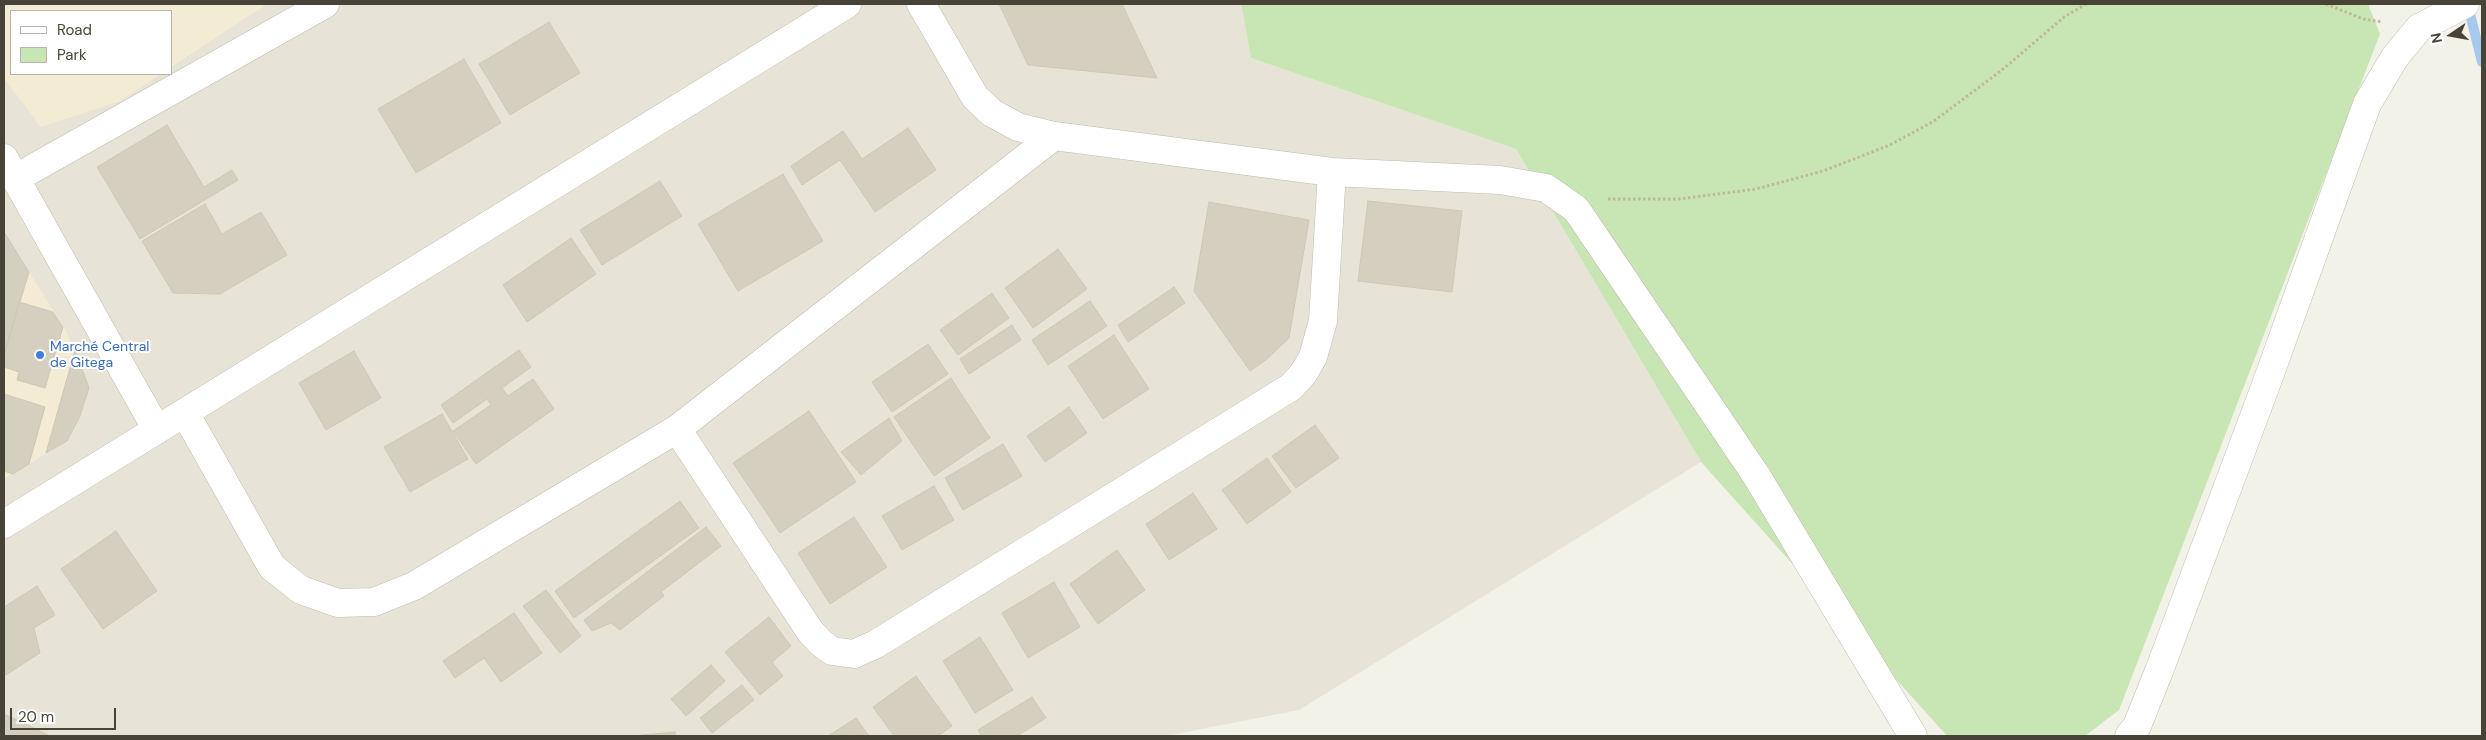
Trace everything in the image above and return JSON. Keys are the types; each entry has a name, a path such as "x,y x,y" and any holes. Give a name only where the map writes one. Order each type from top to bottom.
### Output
{"street":[{"path":"158,430 10,168 325,4"},
{"path":"4,524 847,4"},
{"path":"921,4 975,97 992,113 1018,126 1054,136 1332,172 1500,180 1546,188 1576,209 1756,475 1913,736"},
{"path":"2129,736 2137,726 2160,671 2268,382 2367,104 2395,58 2419,28 2465,4"},
{"path":"185,413 272,567 301,590 338,603 374,602 414,586 677,429 1054,136"},
{"path":"677,429 810,631 832,651 854,654 893,633 1282,392 1304,374 1313,357 1323,321 1332,172"}],"path":[{"path":"1576,209 1613,197 1679,199 1756,189 1823,171 1890,145 1934,121 2002,70 2064,17 2086,4"},
{"path":"2326,4 2363,19 2419,28"}],"shaded area":[{"path":"4,4 1241,4 1251,58 1516,149 1701,462 1299,710 1166,736 4,736"},
{"path":"4,4 267,4 172,66 172,10 10,10 10,75 159,75 120,101 41,127 4,78"},
{"name":"Marché Central de Gitega","path":"4,232 66,331 89,388 80,416 67,441 4,479"}],"green space":[{"path":"1241,4 2368,4 2380,34 2119,710 2085,736 1947,736 1701,462 1516,149 1251,58"}],"building":[{"path":"999,4 1122,4 1157,78 1028,65"},
{"path":"549,22 580,73 510,115 479,64"},
{"path":"464,59 501,123 416,173 378,109"},
{"path":"167,125 204,187 232,170 238,180 140,239 97,167"},
{"path":"908,128 936,170 875,212 840,160 802,185 791,166 843,131 862,159"},
{"path":"783,174 823,241 738,291 698,224"},
{"path":"660,181 682,216 602,265 580,230"},
{"path":"1368,201 1462,211 1452,292 1358,281"},
{"path":"1209,202 1309,220 1289,338 1267,359 1250,371 1194,291"},
{"path":"205,204 222,234 261,212 287,255 220,294 173,293 142,241"},
{"path":"4,232 29,272 4,355"},
{"path":"571,238 596,274 527,322 503,285"},
{"path":"1058,249 1087,289 1033,328 1005,288"},
{"path":"1174,287 1185,303 1128,342 1118,325"},
{"path":"992,293 1009,318 958,355 940,330"},
{"path":"1090,301 1107,326 1048,365 1032,340"},
{"path":"19,302 53,312 63,327 45,388 17,380 19,372 4,367 4,355"},
{"path":"1012,325 1021,340 969,374 960,359"},
{"path":"1114,335 1149,389 1103,419 1068,366"},
{"path":"928,344 948,374 892,412 872,382"},
{"path":"75,350 89,388 80,416 67,441 46,453"},
{"path":"519,350 531,367 502,388 508,396 533,379 554,409 476,464 453,431 491,405 487,399 453,423 441,405"},
{"path":"354,351 381,398 326,430 299,383"},
{"path":"951,378 990,438 934,476 894,417"},
{"path":"4,394 45,407 29,464 13,474 4,471"},
{"path":"1069,407 1087,433 1045,462 1027,436"},
{"path":"809,411 856,482 780,533 733,463"},
{"path":"442,414 468,459 410,492 384,447"},
{"path":"889,418 902,441 861,475 841,452"},
{"path":"1315,425 1339,458 1296,488 1272,456"},
{"path":"1003,444 1022,476 963,510 945,478"},
{"path":"1267,458 1291,492 1247,524 1222,490"},
{"path":"934,486 954,520 902,550 882,516"},
{"path":"1193,493 1217,529 1169,560 1146,524"},
{"path":"680,501 699,528 574,618 555,591"},
{"path":"854,517 887,567 830,604 798,553"},
{"path":"706,527 721,546 661,592 664,596 620,630 611,623 592,631 584,620"},
{"path":"116,531 157,591 103,629 61,569"},
{"path":"1117,550 1145,590 1098,624 1070,584"},
{"path":"1054,582 1080,627 1028,658 1002,613"},
{"path":"37,586 55,615 34,628 40,653 4,676 4,607"},
{"path":"546,590 581,636 560,653 523,606"},
{"path":"514,613 542,653 501,682 484,658 455,678 443,661"},
{"path":"769,617 791,646 772,662 783,676 760,695 725,652"},
{"path":"980,637 1013,690 975,713 943,661"},
{"path":"711,665 725,681 686,716 671,699"},
{"path":"916,676 952,726 938,736 894,736 873,707"},
{"path":"742,685 754,700 712,733 700,718"},
{"path":"1032,697 1046,718 1017,736 981,736 978,730"},
{"path":"4,714 48,735 4,736"},
{"path":"856,718 869,736 828,736"},
{"path":"675,732 675,736 631,736"}],"waterway":[{"path":"2470,14 2482,62"}],"place":[{"name":"Marché Central de Gitega","path":"40,355"}]}
